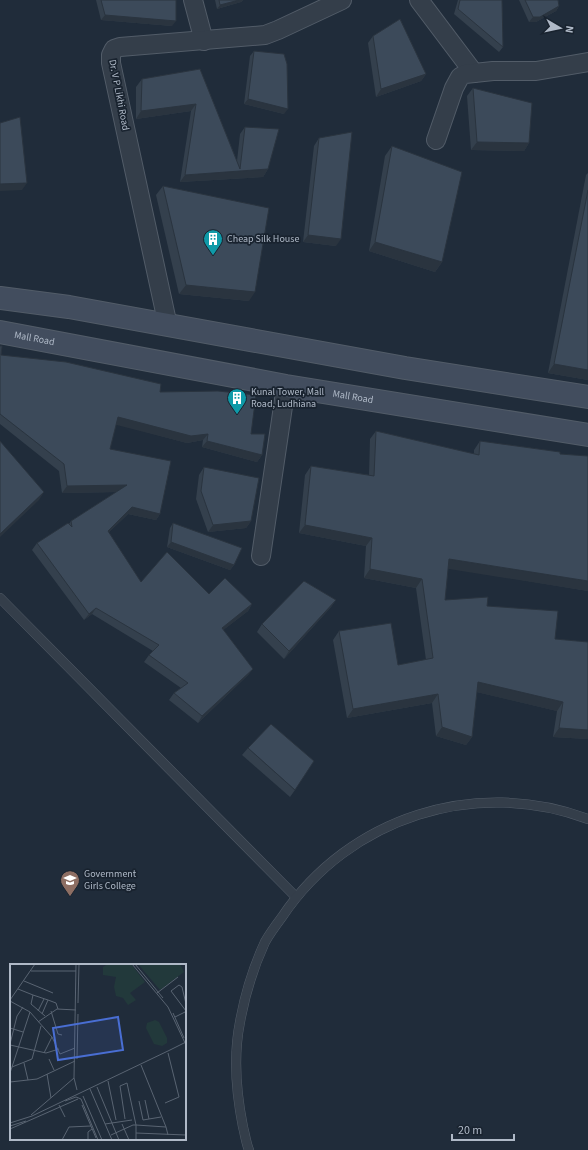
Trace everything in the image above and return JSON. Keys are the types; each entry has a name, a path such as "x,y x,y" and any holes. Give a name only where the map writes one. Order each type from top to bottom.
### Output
{"main road":[{"path":"0,298 69,307 405,368 588,396"},
{"name":"Mall Road","path":"0,332 286,386 588,435"}],"street":[{"path":"193,0 204,41"},
{"name":"Dr. V P Likhi Road","path":"168,326 111,63 111,55 114,49 120,47 265,35 342,0"},
{"path":"419,0 474,72"},
{"path":"436,140 454,88 460,78 465,74 474,72 536,71 588,62"},
{"path":"261,556 286,386"}],"lane":[{"path":"0,598 295,896"},
{"path":"249,1150 236,1095 236,1042 246,990 266,941 295,896 336,857 372,834 418,814 466,803 516,802 565,810 588,819"}],"building":[{"path":"101,0 176,0 176,21 105,15"},
{"path":"219,0 239,0 220,5"},
{"path":"460,0 502,0 503,47 458,9"},
{"path":"525,0 558,0 559,6 540,17 533,17"},
{"path":"400,19 426,74 381,89 373,36"},
{"path":"254,51 284,54 287,64 288,109 248,99"},
{"path":"200,69 240,169 245,127 279,129 268,169 185,175 196,104 141,111 142,79"},
{"path":"473,88 532,103 529,143 477,142"},
{"path":"20,117 27,183 0,184 0,123"},
{"path":"352,132 341,239 308,235 319,138"},
{"path":"392,146 462,172 442,262 375,242"},
{"name":"Cheap Silk House","path":"163,186 269,208 255,292 186,285"},
{"path":"588,190 588,370 554,364"},
{"path":"0,346 2,346 1,355 66,362 161,384 160,392 218,391 256,395 251,434 265,434 262,455 207,441 208,434 191,436 118,417 110,449 171,461 160,514 132,507 108,531 141,582 167,552 209,594 225,578 252,604 222,628 253,669 202,716 174,693 188,683 149,655 159,645 96,608 89,614 37,543 68,523 72,527 71,521 127,485 67,486 64,464 0,414"},
{"path":"376,431 479,455 480,441 560,452 560,454 588,456 588,581 449,559 445,600 488,597 487,606 558,611 555,639 588,642 588,730 559,728 563,702 478,682 472,737 442,727 438,694 353,709 339,631 391,623 398,665 433,658 422,579 370,569 372,538 305,525 311,466 374,476"},
{"path":"0,441 44,492 0,534"},
{"path":"204,467 259,478 251,521 213,525 201,491"},
{"path":"173,523 242,548 234,565 171,542"},
{"path":"304,581 336,600 289,651 262,624"},
{"path":"271,724 314,761 295,790 248,748"}],"place":[{"name":"Cheap Silk House","path":"213,256"},
{"name":"Kunal Tower, Mall Road, Ludhiana","path":"237,415"},
{"name":"Government Girls College","path":"70,897"}]}
